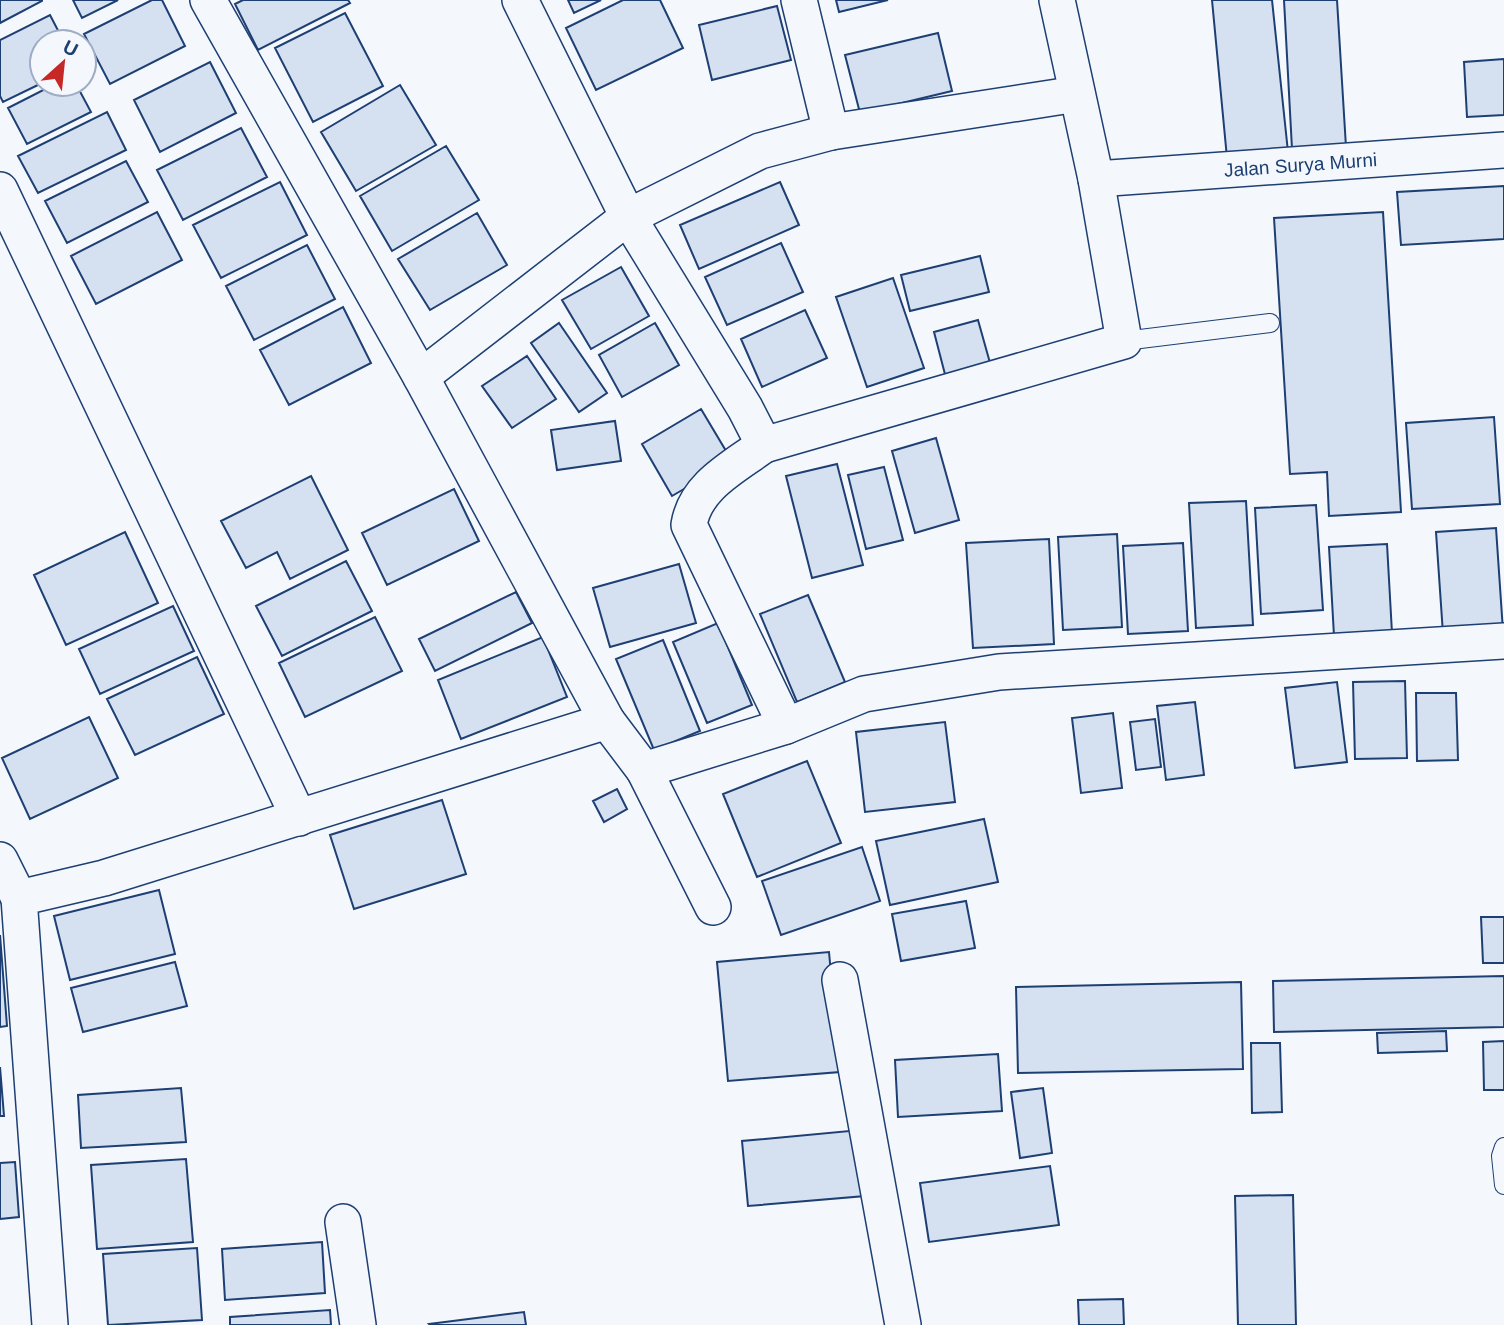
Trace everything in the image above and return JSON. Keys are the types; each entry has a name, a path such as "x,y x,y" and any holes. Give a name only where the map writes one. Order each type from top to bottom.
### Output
{"street":[{"path":"208,0 421,377 607,721 644,770 713,907"},
{"path":"520,0 628,218 745,408 764,445"},
{"path":"799,0 831,132"},
{"path":"786,726 689,524 692,507 705,488 764,445 1124,341 1097,179 1057,0"},
{"path":"421,377 628,218 760,151 831,132 1077,94"},
{"name":"Jalan Surya Murni","path":"1097,179 1504,150"},
{"path":"0,190 299,818"},
{"path":"644,770 786,726 864,694 999,672 1504,641"},
{"path":"19,898 104,878 607,721"},
{"path":"0,860 19,898 50,1325"},
{"path":"840,980 903,1325"},
{"path":"343,1222 358,1325"}],"lane":[{"path":"1124,341 1270,323"},
{"path":"1504,1147 1501,1156 1504,1185"}],"building":[{"path":"0,0 42,0 42,1 0,23"},
{"path":"73,0 118,0 82,18"},
{"path":"152,0 162,0 185,46 110,84 98,61 96,28"},
{"path":"243,0 348,0 350,3 258,50 235,4"},
{"path":"568,0 601,0 574,13"},
{"path":"623,0 660,0 683,48 596,90 566,28"},
{"path":"836,0 888,0 839,12"},
{"path":"1212,0 1272,0 1288,152 1227,158"},
{"path":"1284,0 1337,0 1346,147 1292,149"},
{"path":"777,6 791,60 712,80 699,25"},
{"path":"345,13 383,86 313,122 275,48"},
{"path":"50,15 57,28 28,28 28,90 3,102 0,96 0,40"},
{"path":"938,33 952,91 860,113 845,55"},
{"path":"1504,59 1504,115 1467,117 1464,62"},
{"path":"210,62 236,113 160,152 134,100"},
{"path":"400,85 436,145 356,191 321,132"},
{"path":"28,98 84,98 91,112 27,144 8,108"},
{"path":"107,112 126,150 38,193 18,156"},
{"path":"241,128 267,177 183,220 157,170"},
{"path":"446,146 479,200 392,251 360,196"},
{"path":"126,161 148,202 67,243 45,201"},
{"path":"280,182 307,235 221,278 193,225"},
{"path":"780,182 799,225 699,269 680,225"},
{"path":"1504,186 1504,239 1401,245 1397,192"},
{"path":"157,212 182,260 96,304 71,256"},
{"path":"1383,212 1401,512 1329,516 1327,472 1290,474 1274,218"},
{"path":"477,213 507,265 430,310 398,259"},
{"path":"781,243 803,292 727,325 705,277"},
{"path":"307,245 335,299 254,340 226,286"},
{"path":"980,256 989,292 910,311 901,275"},
{"path":"621,267 649,316 591,349 562,300"},
{"path":"893,278 924,368 867,387 836,297"},
{"path":"343,307 371,363 289,405 260,350"},
{"path":"805,310 827,358 762,387 741,339"},
{"path":"978,320 992,370 947,382 934,332"},
{"path":"559,323 607,393 579,412 531,343"},
{"path":"655,323 679,365 622,397 599,355"},
{"path":"527,356 556,399 512,428 482,386"},
{"path":"701,409 732,461 672,496 642,444"},
{"path":"1494,417 1500,504 1412,509 1406,423"},
{"path":"615,421 621,461 557,470 551,430"},
{"path":"936,438 959,520 915,533 892,451"},
{"path":"837,464 863,565 812,578 786,476"},
{"path":"884,467 903,540 866,549 848,475"},
{"path":"311,476 348,550 290,579 277,552 246,568 221,521"},
{"path":"454,489 479,541 387,585 362,533"},
{"path":"1246,501 1253,625 1196,628 1189,503"},
{"path":"1316,505 1323,610 1261,614 1255,508"},
{"path":"1496,528 1503,631 1443,634 1436,532"},
{"path":"125,532 158,603 66,645 34,575"},
{"path":"1117,534 1122,627 1063,630 1058,537"},
{"path":"1049,539 1054,644 973,648 966,543"},
{"path":"1183,543 1188,631 1128,634 1123,546"},
{"path":"1387,544 1392,633 1334,636 1329,547"},
{"path":"346,561 372,611 282,656 256,606"},
{"path":"679,564 696,623 610,647 593,588"},
{"path":"516,592 532,623 435,671 419,639"},
{"path":"808,595 845,682 797,702 760,614"},
{"path":"173,606 194,651 100,694 79,649"},
{"path":"375,617 402,671 305,717 279,663"},
{"path":"718,623 752,705 707,723 673,642"},
{"path":"543,637 567,697 461,739 438,680"},
{"path":"663,640 700,731 654,750 616,659"},
{"path":"197,657 224,714 135,755 107,699"},
{"path":"1405,681 1407,758 1355,759 1353,682"},
{"path":"1337,682 1347,762 1295,768 1285,688"},
{"path":"1416,693 1456,693 1458,760 1417,761"},
{"path":"1195,702 1204,775 1166,780 1157,706"},
{"path":"1113,713 1122,788 1081,793 1072,718"},
{"path":"89,717 118,778 30,819 2,758"},
{"path":"1155,719 1161,767 1136,770 1130,722"},
{"path":"945,722 955,802 865,812 856,732"},
{"path":"807,761 841,843 757,877 723,794"},
{"path":"617,789 627,809 604,822 593,801"},
{"path":"442,800 466,874 354,909 330,835"},
{"path":"984,819 998,882 890,905 876,841"},
{"path":"862,847 880,901 781,935 762,881"},
{"path":"159,890 175,954 70,980 54,916"},
{"path":"966,901 975,948 901,961 892,914"},
{"path":"1481,917 1504,917 1504,963 1483,963"},
{"path":"0,935 7,1026 0,1027"},
{"path":"829,952 840,1072 728,1081 717,962"},
{"path":"175,962 187,1006 83,1032 71,988"},
{"path":"1504,976 1504,1027 1274,1032 1273,981"},
{"path":"1241,982 1243,1069 1018,1073 1016,987"},
{"path":"1446,1031 1447,1051 1378,1053 1377,1033"},
{"path":"1504,1041 1504,1090 1484,1090 1483,1042"},
{"path":"1251,1043 1280,1043 1282,1112 1252,1113"},
{"path":"998,1054 1002,1111 898,1117 895,1060"},
{"path":"0,1067 4,1116 0,1116"},
{"path":"181,1088 186,1142 81,1148 78,1095"},
{"path":"1043,1088 1052,1153 1020,1158 1011,1092"},
{"path":"860,1130 865,1196 748,1206 742,1141"},
{"path":"186,1159 193,1242 97,1249 91,1165"},
{"path":"15,1162 19,1217 0,1219 0,1163"},
{"path":"1050,1166 1059,1225 929,1242 920,1183"},
{"path":"1293,1195 1296,1325 1238,1325 1235,1196"},
{"path":"322,1242 325,1293 225,1300 222,1249"},
{"path":"197,1248 202,1320 108,1325 103,1254"},
{"path":"1123,1299 1124,1325 1079,1325 1078,1300"},
{"path":"330,1310 331,1325 230,1325 230,1317"},
{"path":"524,1312 526,1325 429,1324"}]}
